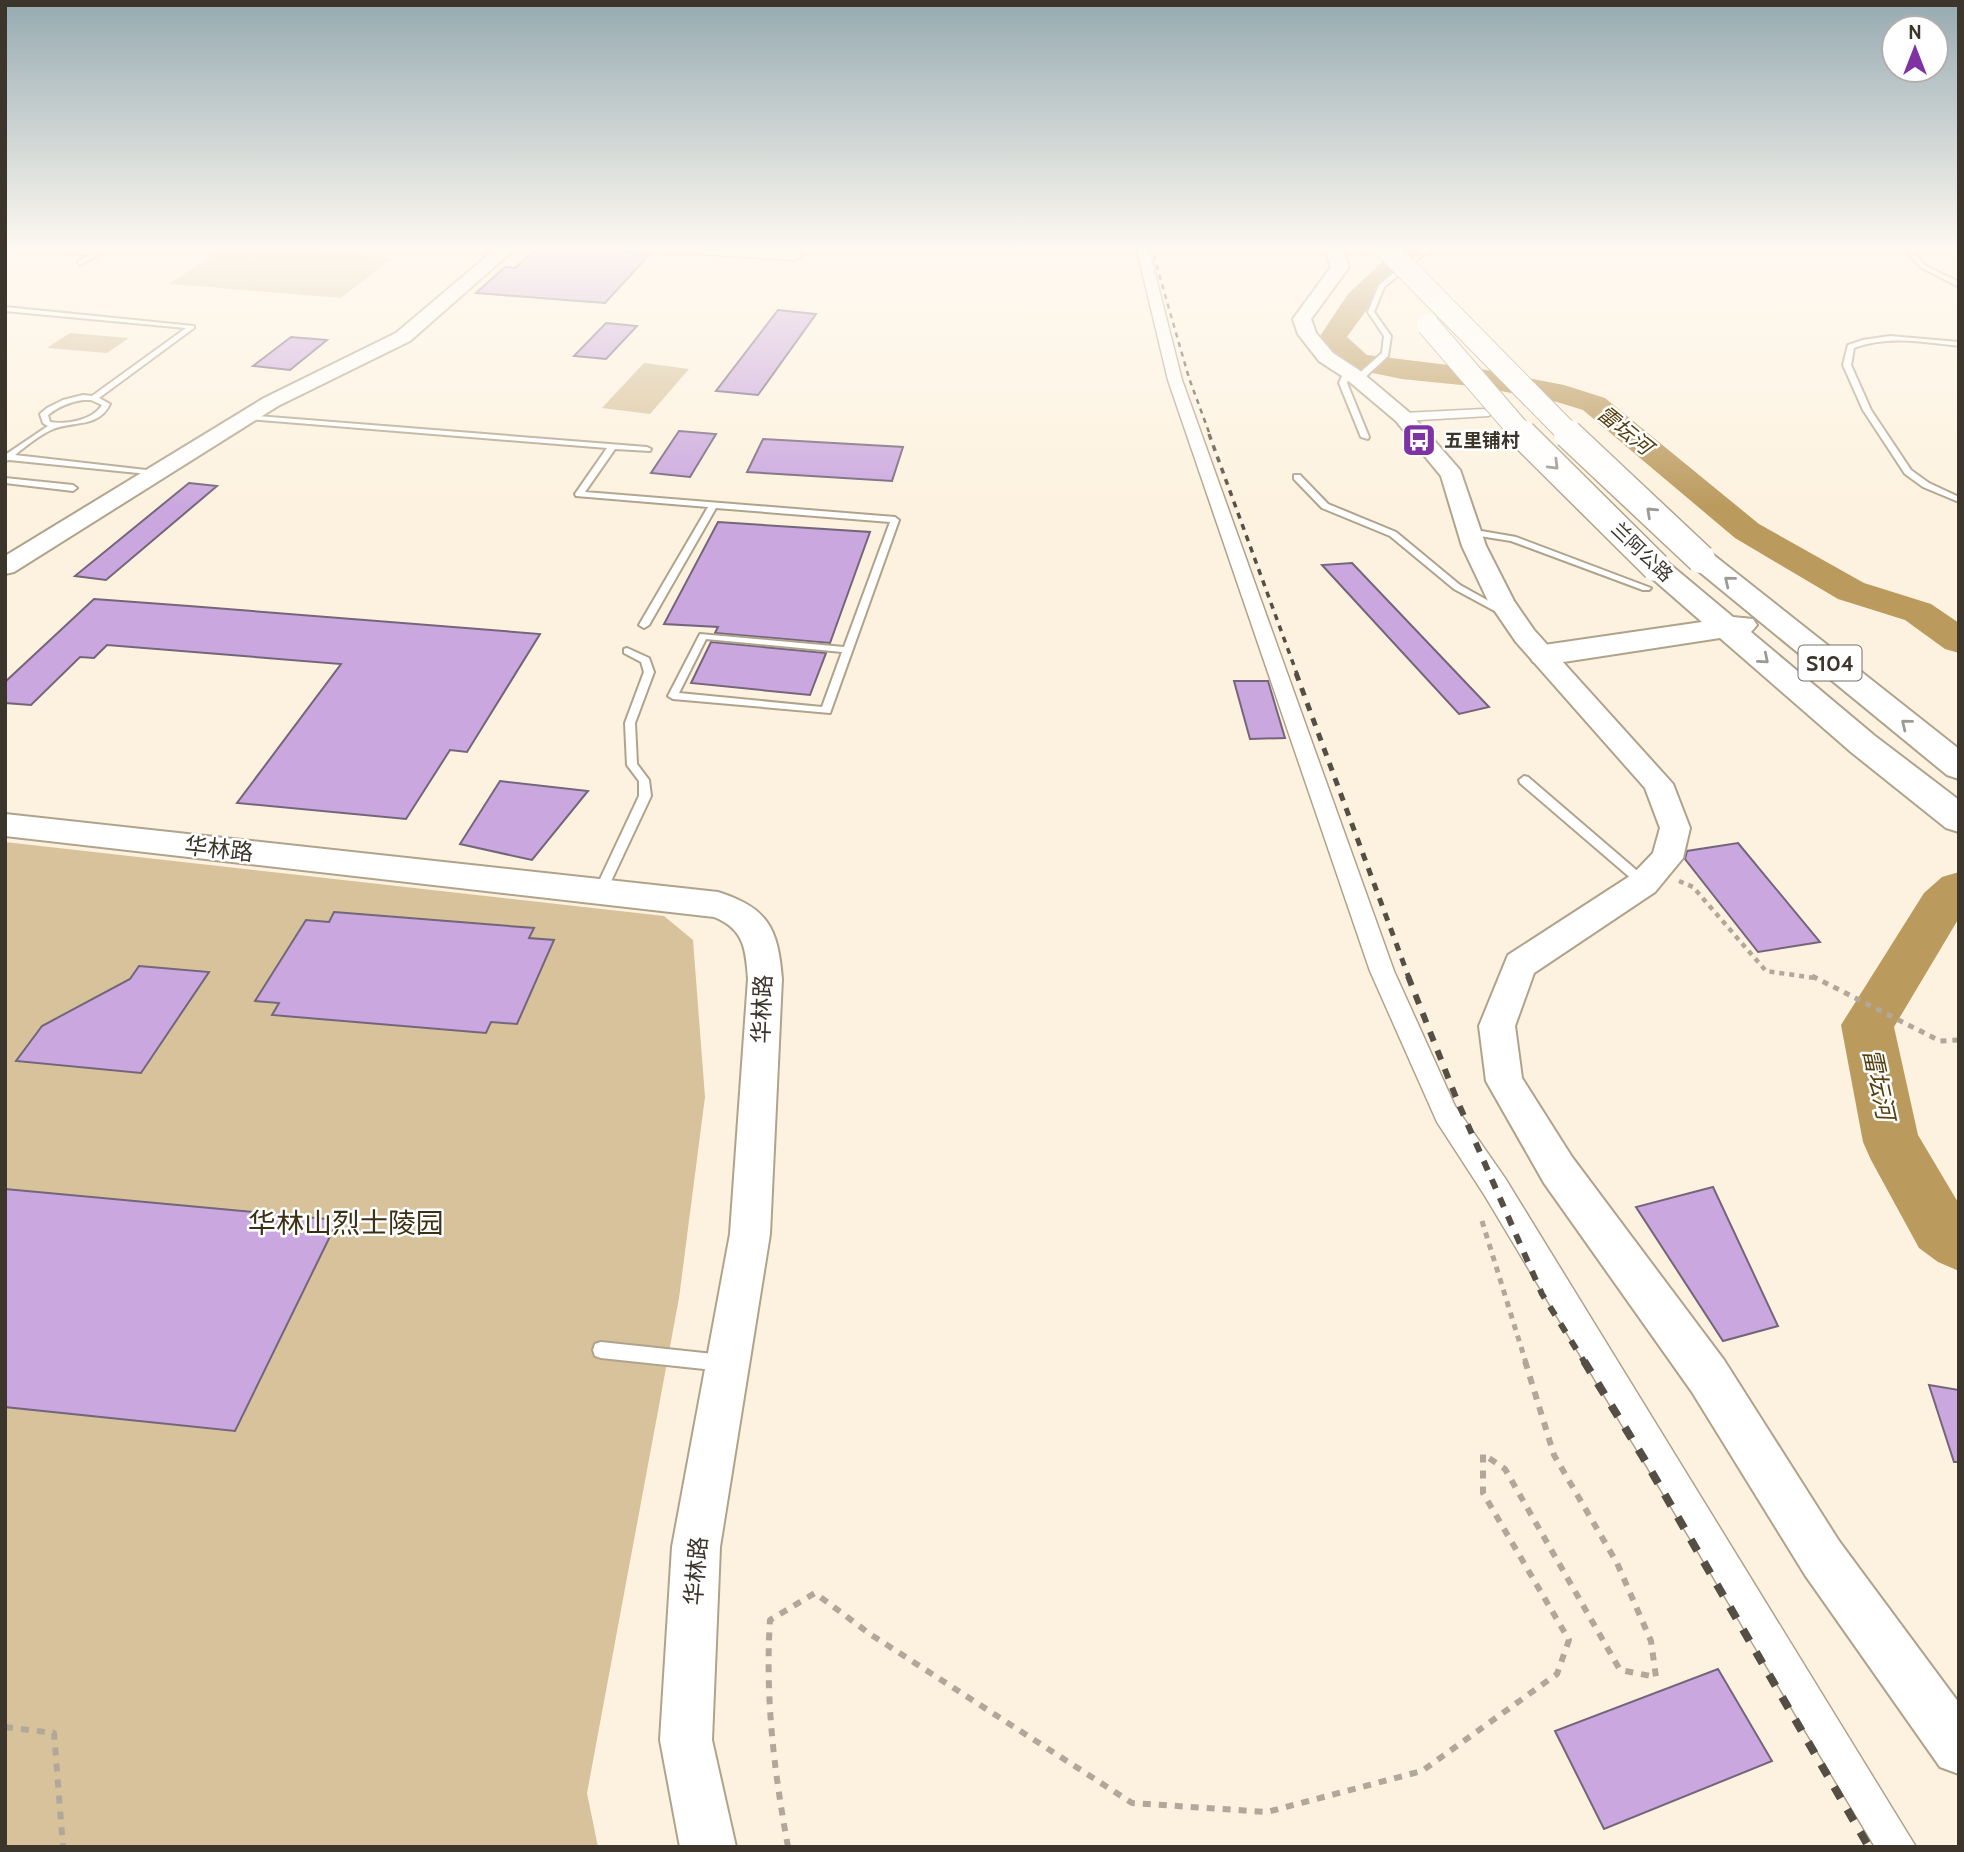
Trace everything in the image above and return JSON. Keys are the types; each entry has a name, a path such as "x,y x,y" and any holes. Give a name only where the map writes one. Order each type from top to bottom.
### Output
{"highway":[{"name":"兰阿公路","path":"1436,332 1514,426 1651,578 1727,627 1959,819"},
{"name":"兰阿公路","path":"1469,332 1558,424 1701,559 1959,767"},
{"path":"1544,655 1775,619"}],"street":[{"path":"5,567 247,416 408,332"},
{"path":"1163,332 1175,380 1382,971 1446,1114 1495,1187 1897,1847"},
{"path":"1306,332 1326,357 1363,370 1452,475 1470,532 1501,601 1544,655 1658,784 1675,828 1667,858 1650,877 1520,965 1497,1026 1504,1081 1558,1170 1708,1376 1822,1558 1959,1748"},
{"path":"1404,417 1484,413"},
{"name":"华林路","path":"5,825 718,905 740,912 755,926 762,942 765,979 750,1234 696,1547 686,1740 708,1847"}],"lane":[{"path":"55,425 43,419 50,409 71,400 94,398 185,332"},
{"path":"1366,437 1343,383 1385,354 1388,336 1385,332"},
{"path":"1959,344 1906,339 1862,341 1852,347 1847,365 1867,410 1908,471 1926,485 1959,500"},
{"path":"6,458 55,425 79,423 100,414 106,404 94,398"},
{"path":"247,416 647,449"},
{"path":"613,446 579,494 895,520 848,650 826,710 673,696 703,636 848,650"},
{"path":"6,458 155,473"},
{"path":"1297,477 1325,506 1393,534 1457,587 1513,618"},
{"path":"5,480 73,488"},
{"path":"644,625 713,505"},
{"path":"1470,532 1513,538 1651,578"},
{"path":"600,892 645,796 644,780 632,765 630,723 649,672 646,660 627,651"},
{"path":"1524,780 1650,877"},
{"path":"601,1350 727,1363"}],"path":[{"path":"1650,877 1693,887 1766,971 1812,976 1940,1041 1959,1040"},
{"path":"788,1847 776,1786 766,1671 770,1620 815,1593 870,1634 1132,1803 1267,1812 1422,1770 1557,1674 1569,1640 1483,1493 1483,1454 1504,1469 1620,1670 1656,1677 1651,1641 1617,1563 1554,1455 1481,1218"},
{"path":"5,1727 54,1733 63,1847"}],"green space":[{"path":"70,333 129,338 107,353 47,348"},
{"path":"644,363 689,369 650,414 602,408"},
{"name":"华林山烈士陵园","path":"5,842 664,916 693,940 705,1097 679,1298 587,1793 598,1847 5,1847"}],"building":[{"path":"597,332 631,332 606,359 574,356"},
{"path":"761,332 803,332 758,395 716,391"},
{"path":"291,337 327,340 290,370 253,366"},
{"path":"679,431 716,434 690,477 651,473"},
{"path":"763,439 903,447 892,481 747,472"},
{"path":"189,483 217,486 106,580 75,576"},
{"path":"718,522 870,532 830,643 715,633 718,627 664,624"},
{"path":"1352,563 1489,707 1459,714 1322,565"},
{"path":"94,599 540,634 467,752 450,750 406,819 237,803 341,664 107,645 94,658 80,657 31,705 5,703 5,682"},
{"path":"711,642 826,653 810,695 691,683"},
{"path":"1234,681 1268,681 1285,738 1250,739"},
{"path":"500,781 588,791 532,860 460,844"},
{"path":"1738,843 1820,942 1758,952 1685,859 1687,851"},
{"path":"334,912 534,928 529,938 554,940 517,1024 491,1022 486,1033 272,1015 279,1003 255,1001 306,920 329,922"},
{"path":"139,966 209,972 141,1073 16,1061 42,1026 130,979"},
{"path":"1713,1187 1778,1326 1723,1341 1636,1207"},
{"path":"5,1189 338,1220 235,1431 5,1407"},
{"path":"1929,1385 1959,1390 1959,1462 1954,1462"},
{"path":"1718,1669 1772,1761 1604,1829 1555,1731"}],"waterway":[{"name":"雷坛河","path":"1336,332 1332,339 1358,362 1402,370 1481,378 1564,394 1594,404 1747,531 1851,591 1918,612 1959,641"},
{"name":"雷坛河","path":"1959,890 1941,906 1867,1025 1891,1142 1940,1228 1959,1242"}],"railway":[{"path":"1176,332 1210,435"},
{"path":"1209,434 1297,674"},
{"path":"1296,673 1409,978"},
{"path":"1408,976 1457,1100 1542,1294 1585,1363"},
{"path":"1584,1361 1643,1457 1869,1847"}],"place":[{"name":"五里铺村","path":"1419,440"}]}
